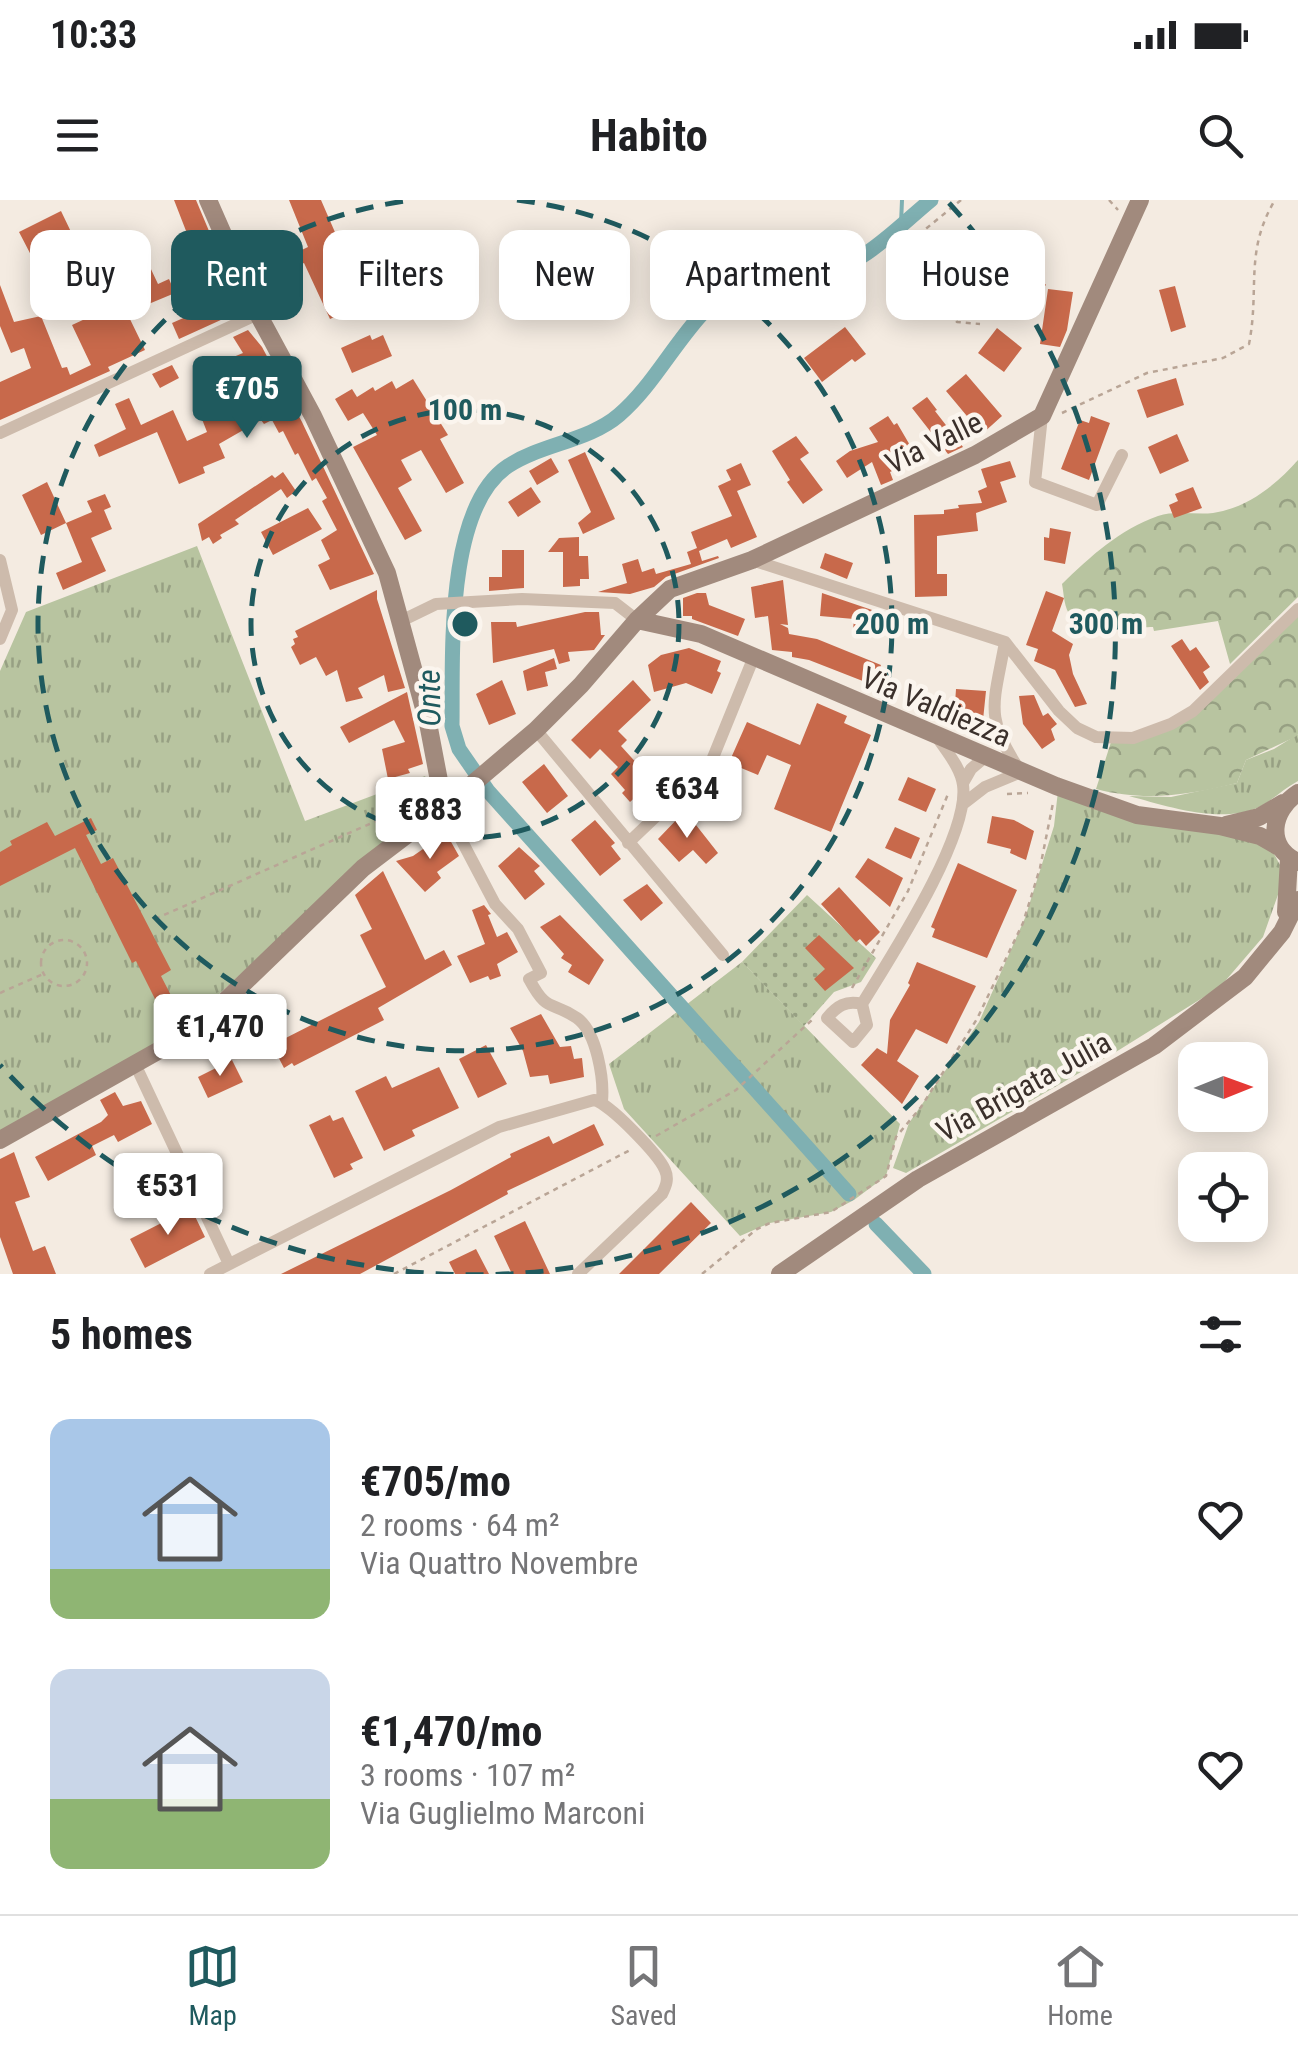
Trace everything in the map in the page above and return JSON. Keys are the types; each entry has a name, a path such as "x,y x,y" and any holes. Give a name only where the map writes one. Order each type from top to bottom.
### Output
{"street":[{"path":"208,200 221,230"},
{"path":"1122,455 1097,505 1035,482 1042,416 1140,200"},
{"path":"0,433 245,320"},
{"path":"261,320 313,416 388,572 428,723 442,800 495,904 518,930 541,1001 584,1024 602,1072 602,1101 666,1172 662,1194 578,1274"},
{"name":"Via Valle","path":"0,1140 165,1047 219,1007 363,868 442,800 463,792 536,730 670,589 752,560 975,455 1042,416"},
{"path":"0,560 12,610 0,639"},
{"path":"752,560 1005,642 1077,728 1096,736 1133,738 1171,724 1192,711 1298,609"},
{"path":"402,620 436,604 475,600 616,603 637,620"},
{"name":"Via Valdiezza","path":"637,620 701,634 1056,786 1137,815 1220,826 1260,836 1289,856"},
{"path":"962,804 985,787 1021,772 995,728 994,710 1005,642"},
{"path":"628,844 710,765 752,659"},
{"path":"536,730 723,954"},
{"path":"862,1004 911,924 944,858 962,804 954,762 938,737"},
{"path":"985,757 985,787"},
{"path":"957,785 985,757"},
{"path":"1282,932 1289,895 1289,856 1275,833 1276,817 1291,798"},
{"name":"Via Valdiezza","path":"1220,826 1260,817 1291,798"},
{"name":"Via Brigata Julia","path":"780,1274 918,1178 1154,1046 1246,977 1282,932 1298,900"},
{"path":"135,1064 229,1264"},
{"path":"210,1274 498,1127 588,1101 602,1101"}],"path":[{"path":"960,200 911,241 909,255 957,322 980,324"},
{"path":"1042,416 1058,415 1147,373 1223,358 1249,344 1255,314 1254,250 1264,218 1275,200"},
{"path":"849,992 908,892 957,785"},
{"path":"702,1274 770,1223 831,1212 886,1176 896,1137 921,1106 977,1019 1023,923 1040,868 1056,786"},
{"path":"996,797 1037,792"},
{"path":"155,919 442,800"},
{"path":"70,940 86,954 87,970 78,983 62,987 44,974 44,952 55,942 70,940"},
{"path":"0,993 44,974"},
{"path":"394,1274 642,1144 736,1090 815,1016"}],"green space":[{"path":"1298,460 1298,597 1230,664 1218,621 1154,631 1153,627 1122,627 1071,616 1062,584 1118,536 1165,514 1213,513 1238,506 1270,486"},
{"path":"197,546 305,821 425,776 437,800 362,861 203,1009 163,1039 0,1132 0,671 26,612"},
{"path":"1298,612 1295,737 1246,760 1237,783 1167,795 1096,789 1112,739 1178,723"},
{"path":"1298,734 1298,781 1257,808 1209,814 1129,796 1171,797 1237,783 1246,760"},
{"path":"1058,791 1244,831 1273,852 1280,865 1280,889 1263,937 1220,987 906,1173 893,1168 909,1123 979,1022 1025,918 1054,826"},
{"path":"807,895 876,958 861,982 834,992 804,1026 742,962"},
{"path":"742,962 900,1124 886,1176 854,1200 831,1212 770,1223 740,1236 624,1109 609,1064"}],"building":[{"path":"174,200 196,200 209,230 186,230"},
{"path":"289,200 321,200 334,230 323,230 323,304 303,263 303,249 308,247"},
{"path":"61,211 70,230 30,230 30,253 19,232"},
{"path":"151,269 158,284 169,279 171,295 151,303"},
{"path":"0,285 14,322 43,320 62,368 67,367 70,375 91,365 72,325 83,320 130,320 145,350 108,367 110,371 0,420 0,382 31,368 24,348 11,353 0,326"},
{"path":"1175,286 1186,327 1171,332 1159,290"},
{"path":"1048,289 1073,292 1060,347 1040,344"},
{"path":"179,320 221,320 179,339 172,323"},
{"path":"845,327 866,354 855,362 852,359 822,382 804,358"},
{"path":"997,328 1022,348 1004,372 978,353"},
{"path":"248,330 262,347 302,422 374,574 330,590 318,565 330,559 321,540 337,530 322,501 327,498 272,420 264,424 261,420 219,444 225,458 203,467 205,473 179,484 157,432 99,457 94,445 126,429 115,404 129,398 141,425 173,410 187,441 207,432 193,386 207,380 202,370 243,353 233,337"},
{"path":"370,335 372,340 383,335 392,356 352,373 341,348"},
{"path":"172,365 179,378 160,388 152,374"},
{"path":"966,374 1002,416 982,434 946,391"},
{"path":"1176,378 1184,405 1147,418 1137,390"},
{"path":"413,379 448,435 440,439 464,483 446,493 421,450 401,460 412,480 398,488 422,531 405,540 353,447 377,435 363,413 348,421 335,399 352,389 357,397 392,381 396,389"},
{"path":"927,397 963,447 948,454 912,408"},
{"path":"888,416 894,425 897,423 918,459 890,472 893,480 881,485 872,462 847,478 836,461 850,451 878,442 869,428"},
{"path":"1091,416 1110,423 1089,480 1061,469 1080,420 1089,423"},
{"path":"1177,434 1189,461 1160,474 1148,447"},
{"path":"796,436 809,453 800,459 823,490 803,504 772,451"},
{"path":"585,452 615,519 583,534 578,523 591,512 568,460"},
{"path":"551,458 559,472 537,485 529,471"},
{"path":"1010,461 1016,477 1000,482 1007,502 976,513 978,531 937,536 937,574 947,574 947,596 915,597 914,515 944,514 944,510 959,508 958,505 982,503 978,491 987,487 981,469"},
{"path":"741,463 751,485 737,491 757,537 731,548 727,539 699,551 702,561 719,558 666,577 654,587 630,594 598,592 627,583 622,564 638,559 642,572 654,568 656,574 691,564 687,552 697,548 691,532 732,516 718,486 731,480 726,470"},
{"path":"283,472 296,491 287,498 281,489 235,520 239,524 213,544 209,537 202,541 198,524 272,475 275,478"},
{"path":"47,482 66,523 41,535 22,495"},
{"path":"531,487 541,502 518,517 508,502"},
{"path":"1193,487 1202,508 1174,518 1169,505 1178,501 1175,494"},
{"path":"105,494 111,507 104,510 112,529 91,538 106,571 63,590 56,573 82,562 66,523 92,512 87,501"},
{"path":"308,508 322,529 273,555 261,532"},
{"path":"1050,528 1071,532 1065,564 1044,560 1044,537 1049,538"},
{"path":"579,537 579,556 588,556 589,579 580,579 580,586 563,587 563,552 548,552 559,538"},
{"path":"502,550 524,550 524,588 489,591 489,577 502,577"},
{"path":"825,553 853,563 847,579 820,568"},
{"path":"783,580 788,625 780,624 788,628 789,634 817,639 881,665 873,685 792,657 792,652 772,650 768,616 755,618 751,587"},
{"path":"377,590 405,688 388,692 384,675 358,688 363,698 346,702 337,670 326,676 316,657 300,665 291,647 298,637 295,631"},
{"path":"1046,591 1064,598 1052,631 1073,644 1069,655 1073,674 1087,704 1075,707 1055,670 1034,661 1038,649 1026,645"},
{"path":"706,593 709,605 745,619 738,636 692,616 683,616 683,598"},
{"path":"822,593 878,612 877,632 853,630 854,619 820,616"},
{"path":"599,612 601,635 605,635 594,650 568,652 570,661 559,664 554,649 493,663 491,622 516,622 517,627"},
{"path":"1182,639 1190,651 1196,647 1210,667 1203,672 1209,682 1200,690 1171,646"},
{"path":"689,648 721,661 717,671 721,673 712,694 686,683 654,692 648,665 661,655"},
{"path":"554,658 557,669 545,672 548,686 527,691 523,671"},
{"path":"502,680 516,714 489,725 476,694"},
{"path":"633,680 651,700 618,731 627,740 621,746 650,778 636,790 639,794 630,802 611,774 618,767 600,749 590,759 571,740"},
{"path":"956,689 986,691 983,720 954,718"},
{"path":"407,692 423,764 408,769 410,773 388,779 382,749 405,742 394,720 349,743 340,727"},
{"path":"1034,695 1043,716 1048,713 1057,724 1051,729 1055,740 1042,749 1023,724 1019,696"},
{"path":"817,703 847,716 844,723 871,735 831,832 774,809 791,765 767,755 758,775 734,765 736,760 731,758 747,722 800,745"},
{"path":"544,764 568,796 547,813 522,782"},
{"path":"908,777 936,789 926,812 898,800"},
{"path":"681,815 693,828 696,825 718,853 706,864 693,850 679,862 658,839"},
{"path":"992,816 1014,820 1034,831 1026,860 1010,853 1011,849 987,843"},
{"path":"91,818 97,830 86,835 101,864 113,858 171,970 161,976 179,1011 165,1019 136,961 132,963 75,848 0,886 0,852 12,845 10,841 47,822 55,836"},
{"path":"595,820 615,843 611,846 621,859 600,876 571,840"},
{"path":"895,827 920,838 911,859 885,848"},
{"path":"446,833 459,856 437,872 441,878 425,892 396,861 413,856"},
{"path":"519,847 540,866 534,871 545,884 525,900 498,866"},
{"path":"868,858 903,878 890,907 855,877"},
{"path":"958,863 1017,890 987,958 932,937 935,929 931,927"},
{"path":"383,871 425,960 444,950 452,965 378,1008 384,1020 284,1068 272,1045 386,987 360,935 372,929 355,895"},
{"path":"647,884 663,903 641,921 623,900"},
{"path":"839,887 880,932 866,946 860,939 856,942 821,904"},
{"path":"484,905 491,914 488,915 497,937 507,932 518,952 497,964 501,976 470,983 457,956 485,944 472,910"},
{"path":"560,915 604,960 589,985 568,972 572,965 561,958 564,954 540,927"},
{"path":"819,935 854,968 825,991 814,979 825,969 805,948"},
{"path":"917,962 976,986 947,1044 916,1029 897,1061 919,1076 902,1104 861,1065 877,1048 887,1054 890,1020 910,985"},
{"path":"541,1014 560,1047 571,1046 574,1059 582,1058 584,1077 550,1084 548,1075 530,1077 523,1051 510,1028"},
{"path":"486,1045 507,1084 478,1098 459,1059"},
{"path":"232,1060 243,1082 208,1098 198,1077"},
{"path":"439,1067 459,1108 412,1130 415,1136 384,1151 355,1091 386,1076 392,1088"},
{"path":"115,1092 123,1106 141,1101 152,1124 118,1142 114,1135 92,1146 96,1155 48,1181 35,1157 101,1122 108,1115 100,1100"},
{"path":"330,1115 333,1121 343,1117 363,1158 350,1164 353,1169 334,1178 309,1125"},
{"path":"594,1124 604,1145 507,1191 508,1194 360,1274 281,1274 451,1190 511,1157 510,1154 549,1136 553,1144"},
{"path":"14,1152 30,1197 15,1202 33,1251 45,1246 56,1274 13,1274 0,1237 0,1159"},
{"path":"691,1202 711,1223 659,1274 619,1274"},
{"path":"191,1208 205,1237 145,1268 130,1239"},
{"path":"525,1221 550,1274 512,1274 494,1236"},
{"path":"476,1249 489,1274 455,1274 449,1262"}],"waterway":[{"path":"901,224 902,200"},
{"name":"Onte","path":"849,1194 488,791 459,749 452,726 457,586 473,515 488,486 508,466 594,431 619,415 707,308 743,282 772,274 817,274 849,264 931,200"},
{"name":"Onte","path":"876,1224 924,1274"}]}
